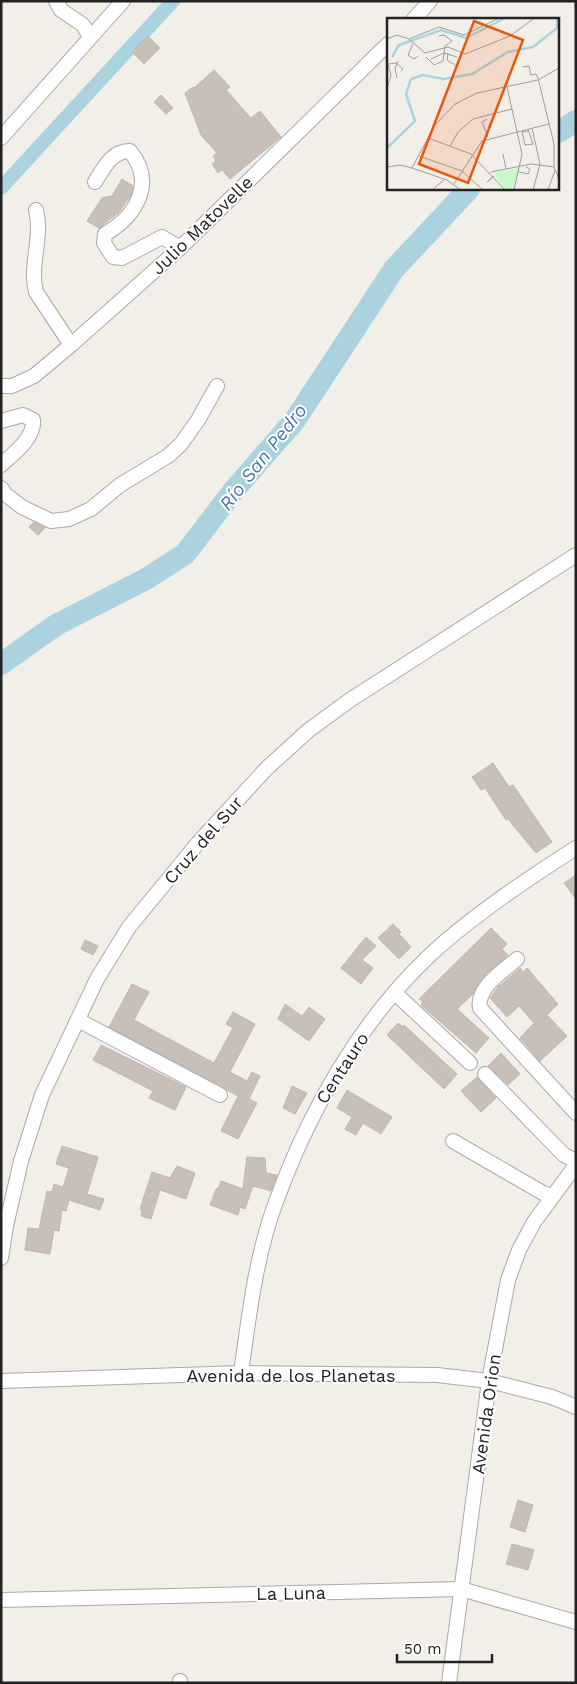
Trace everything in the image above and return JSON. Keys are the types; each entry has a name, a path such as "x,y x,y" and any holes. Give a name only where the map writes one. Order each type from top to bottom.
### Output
{"street":[{"path":"56,1 61,10 83,25 90,38"},
{"path":"1,138 123,1"},
{"path":"415,18 430,1"},
{"name":"Julio Matovelle","path":"1,386 12,386 34,376 71,345 180,248 387,45"},
{"path":"95,182 114,156 123,151 130,151 142,172 143,186 129,215 124,222 105,234 104,243 113,257 122,258 162,236 180,248"},
{"path":"36,210 39,237 34,283 36,292 71,345"},
{"path":"1,488 5,494 22,507 51,521 69,518 91,509 104,501 120,485 168,456 180,444 198,420 217,386"},
{"path":"1,421 23,415 33,420 34,425 29,438 1,465"},
{"name":"Cruz del Sur","path":"1,1258 6,1226 21,1161 42,1095 98,979 129,927 198,843 274,762 309,730 350,700 576,555"},
{"name":"Centauro","path":"241,1373 249,1311 276,1200 314,1112 346,1058 395,993 430,955 503,898 576,848"},
{"path":"517,959 483,990 478,1000 480,1008 576,1113"},
{"path":"395,993 470,1063"},
{"path":"78,1020 220,1095"},
{"path":"485,1074 564,1155 576,1163"},
{"path":"452,1142 543,1193 552,1196"},
{"name":"Avenida Orion","path":"449,1683 489,1381 508,1280 519,1250 552,1196 576,1163"},
{"name":"Avenida de los Planetas","path":"1,1381 241,1373 437,1375 489,1381 552,1398 576,1407"},
{"name":"La Luna","path":"1,1600 462,1589 576,1622"}],"building":[{"path":"148,36 160,48 144,64 132,52"},
{"path":"214,70 230,87 226,90 251,118 260,111 281,137 230,179 222,170 218,173 212,164 216,161 213,156 217,153 201,135 185,93 194,88"},
{"path":"161,95 173,108 166,114 154,102"},
{"path":"122,179 133,186 131,195 119,212 99,228 87,221 102,198 112,196"},
{"path":"34,522 45,528 38,535 29,527"},
{"path":"493,763 509,787 513,785 552,842 536,853 508,819 506,820 485,788 481,790 472,777"},
{"path":"576,875 576,899 564,883"},
{"path":"393,924 411,947 399,959 378,938"},
{"path":"491,928 507,944 502,949 508,955 486,974 473,994 457,1009 489,1038 476,1053 421,1005 423,1002 419,999"},
{"path":"366,937 376,946 362,960 373,968 361,984 341,968"},
{"path":"85,940 98,946 93,955 81,949"},
{"path":"520,968 523,972 527,968 558,1004 547,1015 567,1036 540,1061 520,1038 534,1023 519,1006 507,1017 490,998 498,987"},
{"path":"132,984 149,992 134,1020 214,1063 233,1028 226,1024 233,1012 255,1024 230,1072 247,1081 252,1072 260,1076 249,1099 257,1103 238,1139 221,1131 238,1096 109,1027"},
{"path":"285,1004 302,1016 309,1007 325,1019 309,1041 278,1019"},
{"path":"398,1023 403,1027 404,1025 457,1074 444,1089 387,1035"},
{"path":"101,1045 186,1087 175,1110 149,1098 153,1091 93,1060"},
{"path":"501,1053 520,1074 508,1085 488,1066"},
{"path":"477,1077 496,1098 481,1112 461,1091"},
{"path":"292,1086 307,1093 295,1114 283,1108"},
{"path":"347,1090 392,1117 381,1134 363,1123 356,1135 345,1129 352,1117 337,1108"},
{"path":"62,1146 98,1157 87,1194 104,1199 100,1210 69,1200 66,1211 62,1210 59,1231 54,1230 50,1254 25,1250 28,1228 39,1229 47,1191 52,1192 54,1184 63,1187 69,1168 56,1164"},
{"path":"247,1157 265,1158 266,1173 277,1175 271,1191 253,1186 245,1209 240,1207 238,1215 210,1205 221,1181 243,1189"},
{"path":"177,1166 195,1173 186,1199 160,1190 151,1219 141,1216 142,1210 140,1209 152,1172 170,1178"},
{"path":"518,1500 533,1505 525,1532 510,1527"},
{"path":"512,1544 534,1550 528,1570 506,1564"}],"waterway":[{"path":"1,188 173,1"},
{"name":"Río San Pedro","path":"560,131 576,121"},
{"name":"Río San Pedro","path":"1,664 56,625 146,579 185,554 234,490 295,420 394,269 468,190"}]}
